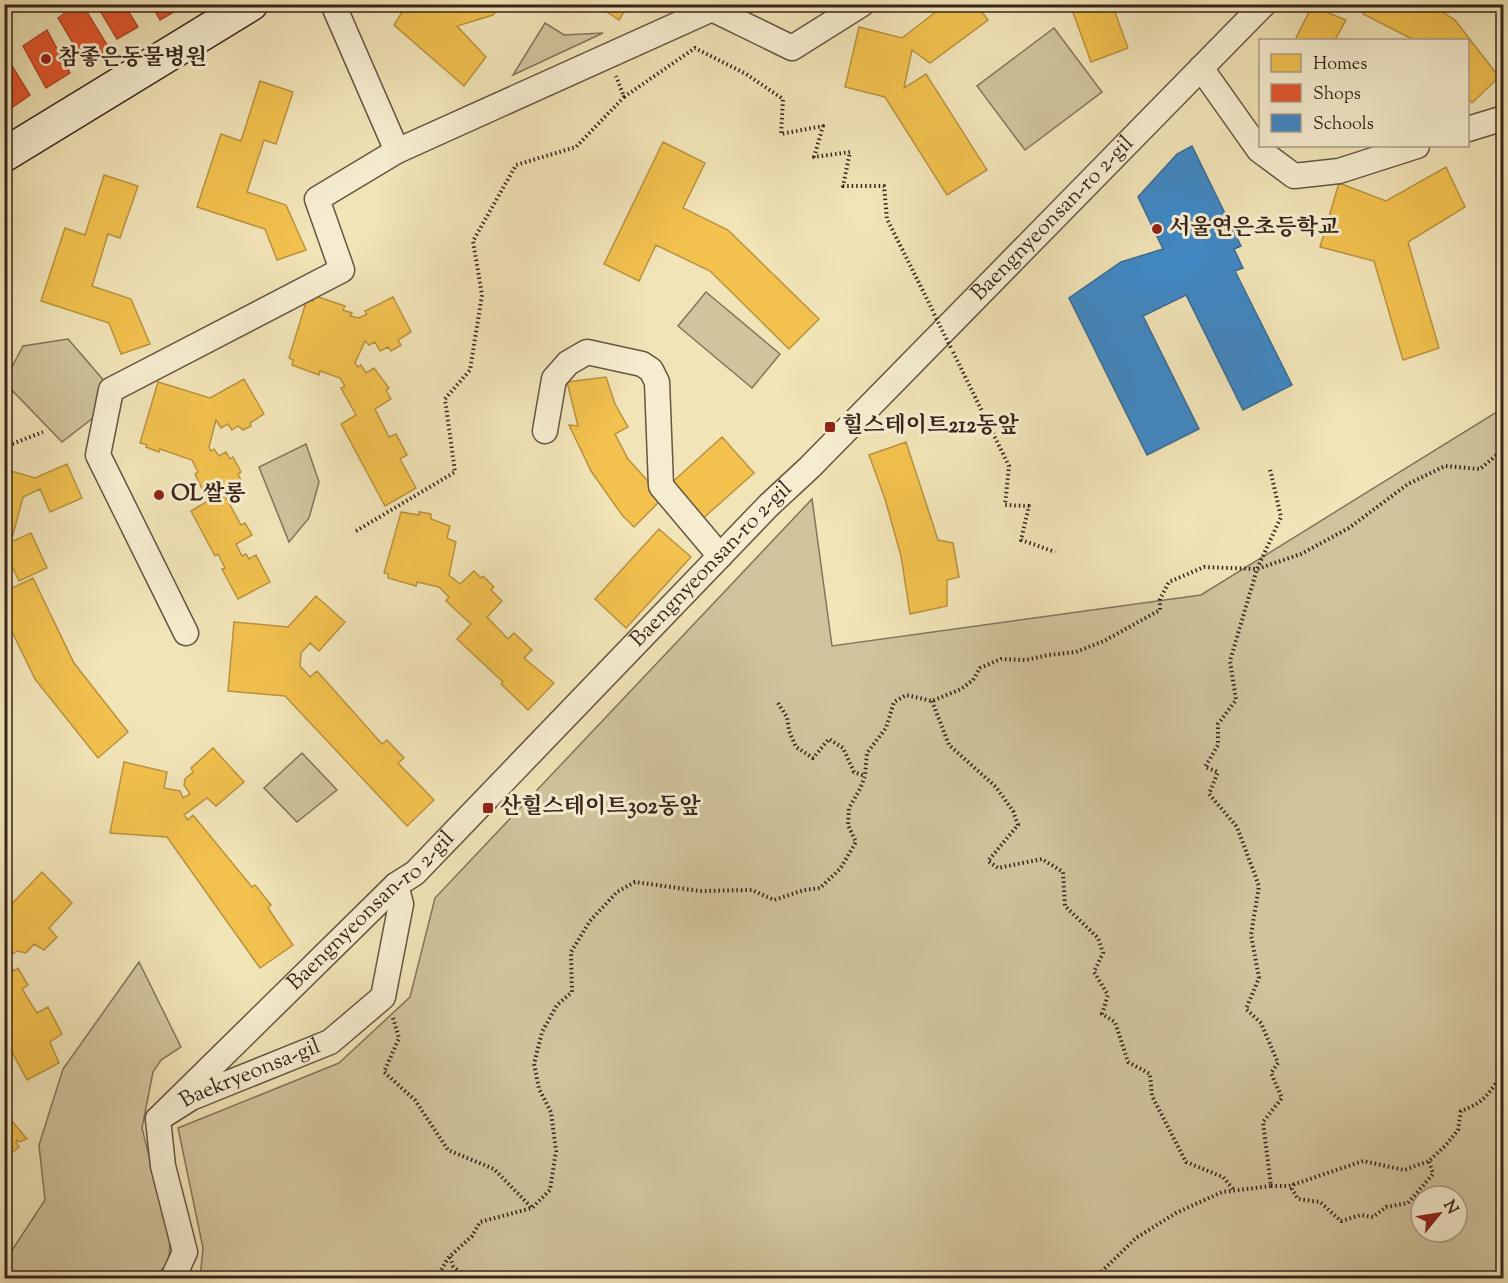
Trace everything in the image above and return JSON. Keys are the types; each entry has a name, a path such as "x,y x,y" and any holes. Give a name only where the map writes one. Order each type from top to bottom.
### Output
{"main road":[{"path":"4,155 250,4"}],"street":[{"path":"333,4 397,151"},
{"path":"186,633 98,455 111,390 342,270 317,199 397,151 712,9 792,48 862,4"},
{"name":"Baengnyeonsan-ro 2-gil","path":"158,1119 396,885 415,873 769,505 810,467 1263,4"},
{"path":"1201,68 1259,150 1294,176 1339,171 1414,147"},
{"path":"1469,128 1503,118"},
{"path":"545,432 554,379 568,363 587,352 642,364 651,370 657,382 661,486 720,556"},
{"path":"383,994 401,904 396,885"},
{"name":"Baekryeonsa-gil","path":"173,1278 185,1252 163,1166 158,1119 191,1098 330,1042 383,994"}],"path":[{"path":"356,531 455,472 445,399 470,370 482,295 473,241 516,165 576,147 624,97 695,48 746,74 783,99 781,134 823,126 814,157 850,152 843,186 884,186 887,219 1009,466 1005,505 1029,506 1021,540 1055,552"},
{"path":"608,56 624,97"},
{"path":"4,447 43,432"},
{"path":"440,1278 439,1274 450,1257 472,1236 480,1221 532,1208 550,1190 556,1151 550,1112 539,1089 534,1064 542,1032 557,1005 572,992 571,952 590,921 617,892 635,882 700,891 752,890 774,900 804,890 820,888 840,869 856,842 848,825 849,808 865,776 867,753 886,728 894,702 906,695 932,701 961,689 973,680 980,668 1001,659 1026,660 1076,652 1104,641 1160,610 1160,599 1169,582 1203,567 1257,568 1301,554 1349,528 1408,484 1445,466 1480,469 1499,453 1503,453"},
{"path":"1269,470 1281,517 1257,568 1230,661 1236,700 1218,724 1218,745 1205,767 1218,772 1209,794 1238,827 1259,886 1251,935 1259,978 1246,1009 1261,1023 1278,1063 1271,1073 1282,1098 1263,1122 1271,1186"},
{"path":"932,701 949,746 996,787 1013,811 1018,825 988,861 998,868 1042,859 1063,872 1065,906 1098,938 1103,953 1094,972 1108,994 1102,1014 1115,1022 1128,1062 1150,1074 1152,1096 1186,1162 1223,1177 1234,1190"},
{"path":"778,703 787,717 789,731 796,747 813,758 829,739 843,748 854,772 865,776"},
{"path":"383,994 392,1002 393,1023 399,1038 384,1072 415,1100 448,1150 494,1168 532,1208"},
{"path":"1095,1278 1136,1238 1222,1192 1289,1186 1363,1161 1404,1170 1429,1161 1458,1130 1461,1111 1476,1106 1491,1092 1503,1070"},
{"path":"1294,1184 1293,1189 1298,1199 1320,1202 1341,1221 1360,1215 1373,1217 1386,1207 1408,1203 1433,1174 1429,1161"},
{"path":"450,1257 453,1266 466,1278"},
{"path":"1076,1278 1084,1273 1090,1278"}],"shaded area":[{"path":"545,23 564,35 603,33 513,75"},
{"path":"1054,28 1102,92 1025,150 977,86"},
{"path":"706,292 780,354 752,388 678,326"},
{"path":"68,339 106,383 98,414 62,442 4,382 23,346"},
{"path":"1503,408 1503,1278 200,1278 203,1248 178,1128 339,1063 410,997 435,898 812,499 832,646 1201,595"},
{"path":"306,444 319,482 309,518 289,542 259,467"},
{"path":"302,753 337,790 297,822 264,788"},
{"path":"139,962 181,1047 161,1060 153,1072 142,1128 170,1240 169,1262 154,1278 5,1278 5,1261 45,1200 39,1145 63,1069"}],"building: Homes":[{"path":"407,4 502,4 493,15 457,26 486,57 464,86 394,25"},
{"path":"595,4 629,4 619,20"},
{"path":"946,4 976,4 988,20 930,63 912,50 904,88 926,74 987,170 947,195 885,97 845,87 859,27 902,38"},
{"path":"1070,4 1112,4 1128,48 1091,62"},
{"path":"1367,4 1430,4 1455,20 1499,77 1472,103 1469,99 1469,39 1412,39 1363,14"},
{"path":"1312,6 1346,20 1336,39 1296,39"},
{"path":"260,81 293,92 276,144 264,140 247,192 286,205 306,250 277,260 265,229 197,207 221,134 241,141"},
{"path":"663,142 705,163 683,208 728,230 819,319 789,349 710,271 656,245 639,281 604,264"},
{"path":"1446,167 1465,207 1408,242 1439,348 1403,360 1374,261 1320,247 1339,183 1386,201"},
{"path":"104,175 138,186 120,238 108,234 92,286 131,299 150,344 121,354 109,323 41,301 65,228 85,235"},
{"path":"315,296 345,306 343,310 352,313 350,316 359,318 367,314 365,311 393,297 411,332 398,340 401,345 391,351 388,347 380,351 375,342 369,345 365,341 355,363 358,367 361,365 366,373 374,368 389,388 386,390 391,399 375,409 389,437 396,434 407,455 400,459 416,488 385,506 341,424 356,415 341,388 345,386 340,378 320,371 319,375 292,365 293,360 289,358 307,299 313,301"},
{"path":"606,377 615,404 628,427 615,434 628,459 663,498 634,527 622,515 591,471 569,425 578,426 567,382"},
{"path":"244,379 264,414 243,430 238,426 232,430 228,424 221,428 216,420 209,447 211,451 214,449 219,456 226,452 230,459 233,457 241,472 238,474 243,484 224,494 241,525 245,523 252,535 236,544 242,556 246,554 249,559 256,555 270,582 238,599 222,569 225,568 218,554 215,556 191,511 208,501 195,474 198,472 192,460 160,449 159,452 140,443 158,382 210,398"},
{"path":"722,437 754,473 700,521 668,486"},
{"path":"906,442 938,540 953,543 959,577 947,580 947,606 910,614 901,556 885,499 869,455"},
{"path":"67,464 82,498 50,512 40,489 23,497 11,542 31,533 47,568 19,581 4,549 4,469 35,478"},
{"path":"401,512 431,514 431,519 450,526 447,538 456,542 449,575 460,584 474,571 494,587 491,590 502,601 487,617 508,639 514,633 532,650 524,658 554,683 528,710 501,684 503,682 457,639 471,624 446,601 449,597 439,587 417,582 416,586 388,578 388,574 384,573"},
{"path":"659,529 691,557 626,628 595,599"},
{"path":"33,578 74,663 128,732 98,758 35,679 4,615 4,592"},
{"path":"316,596 345,622 319,651 310,643 301,653 300,666 310,677 317,671 382,744 387,740 404,758 398,763 434,800 407,826 285,696 228,691 234,622 288,627"},
{"path":"213,748 244,782 216,806 207,798 184,815 188,820 193,815 252,887 255,885 271,905 268,908 293,945 260,968 167,837 110,833 124,762 167,772 164,788 180,791 183,798 190,794 184,785 185,779 193,772 191,768"},
{"path":"42,872 72,903 49,928 57,937 44,950 34,944 26,953 17,951 13,954 8,946 4,949 4,912"},
{"path":"4,955 14,971 18,968 28,985 22,989 37,1013 48,1007 62,1034 50,1042 59,1063 27,1080 4,1037"},
{"path":"7,1115 27,1139 19,1142 17,1140 19,1147 10,1154 4,1147 4,1116"}],"building: Shops":[{"path":"78,4 82,4 109,48 85,63 58,18"},
{"path":"96,4 124,4 138,27 117,39"},
{"path":"151,4 176,4 179,9 160,20"},
{"name":"참좋은동물병원","path":"47,30 70,73 46,88 23,46"},
{"path":"4,53 30,95 10,109 4,99"}],"building: Schools":[{"path":"1192,146 1241,246 1234,249 1243,268 1235,271 1292,385 1243,410 1186,295 1143,316 1199,429 1147,455 1069,298 1121,262 1163,249 1138,197 1177,154"}],"place":[{"name":"참좋은동물병원","path":"46,59"},
{"name":"서울연은초등학교","path":"1157,229"},
{"name":"힐스테이트212동앞","path":"830,427"},
{"name":"OL쌀롱","path":"159,495"},
{"name":"산힐스테이트302동앞","path":"488,808"}]}
